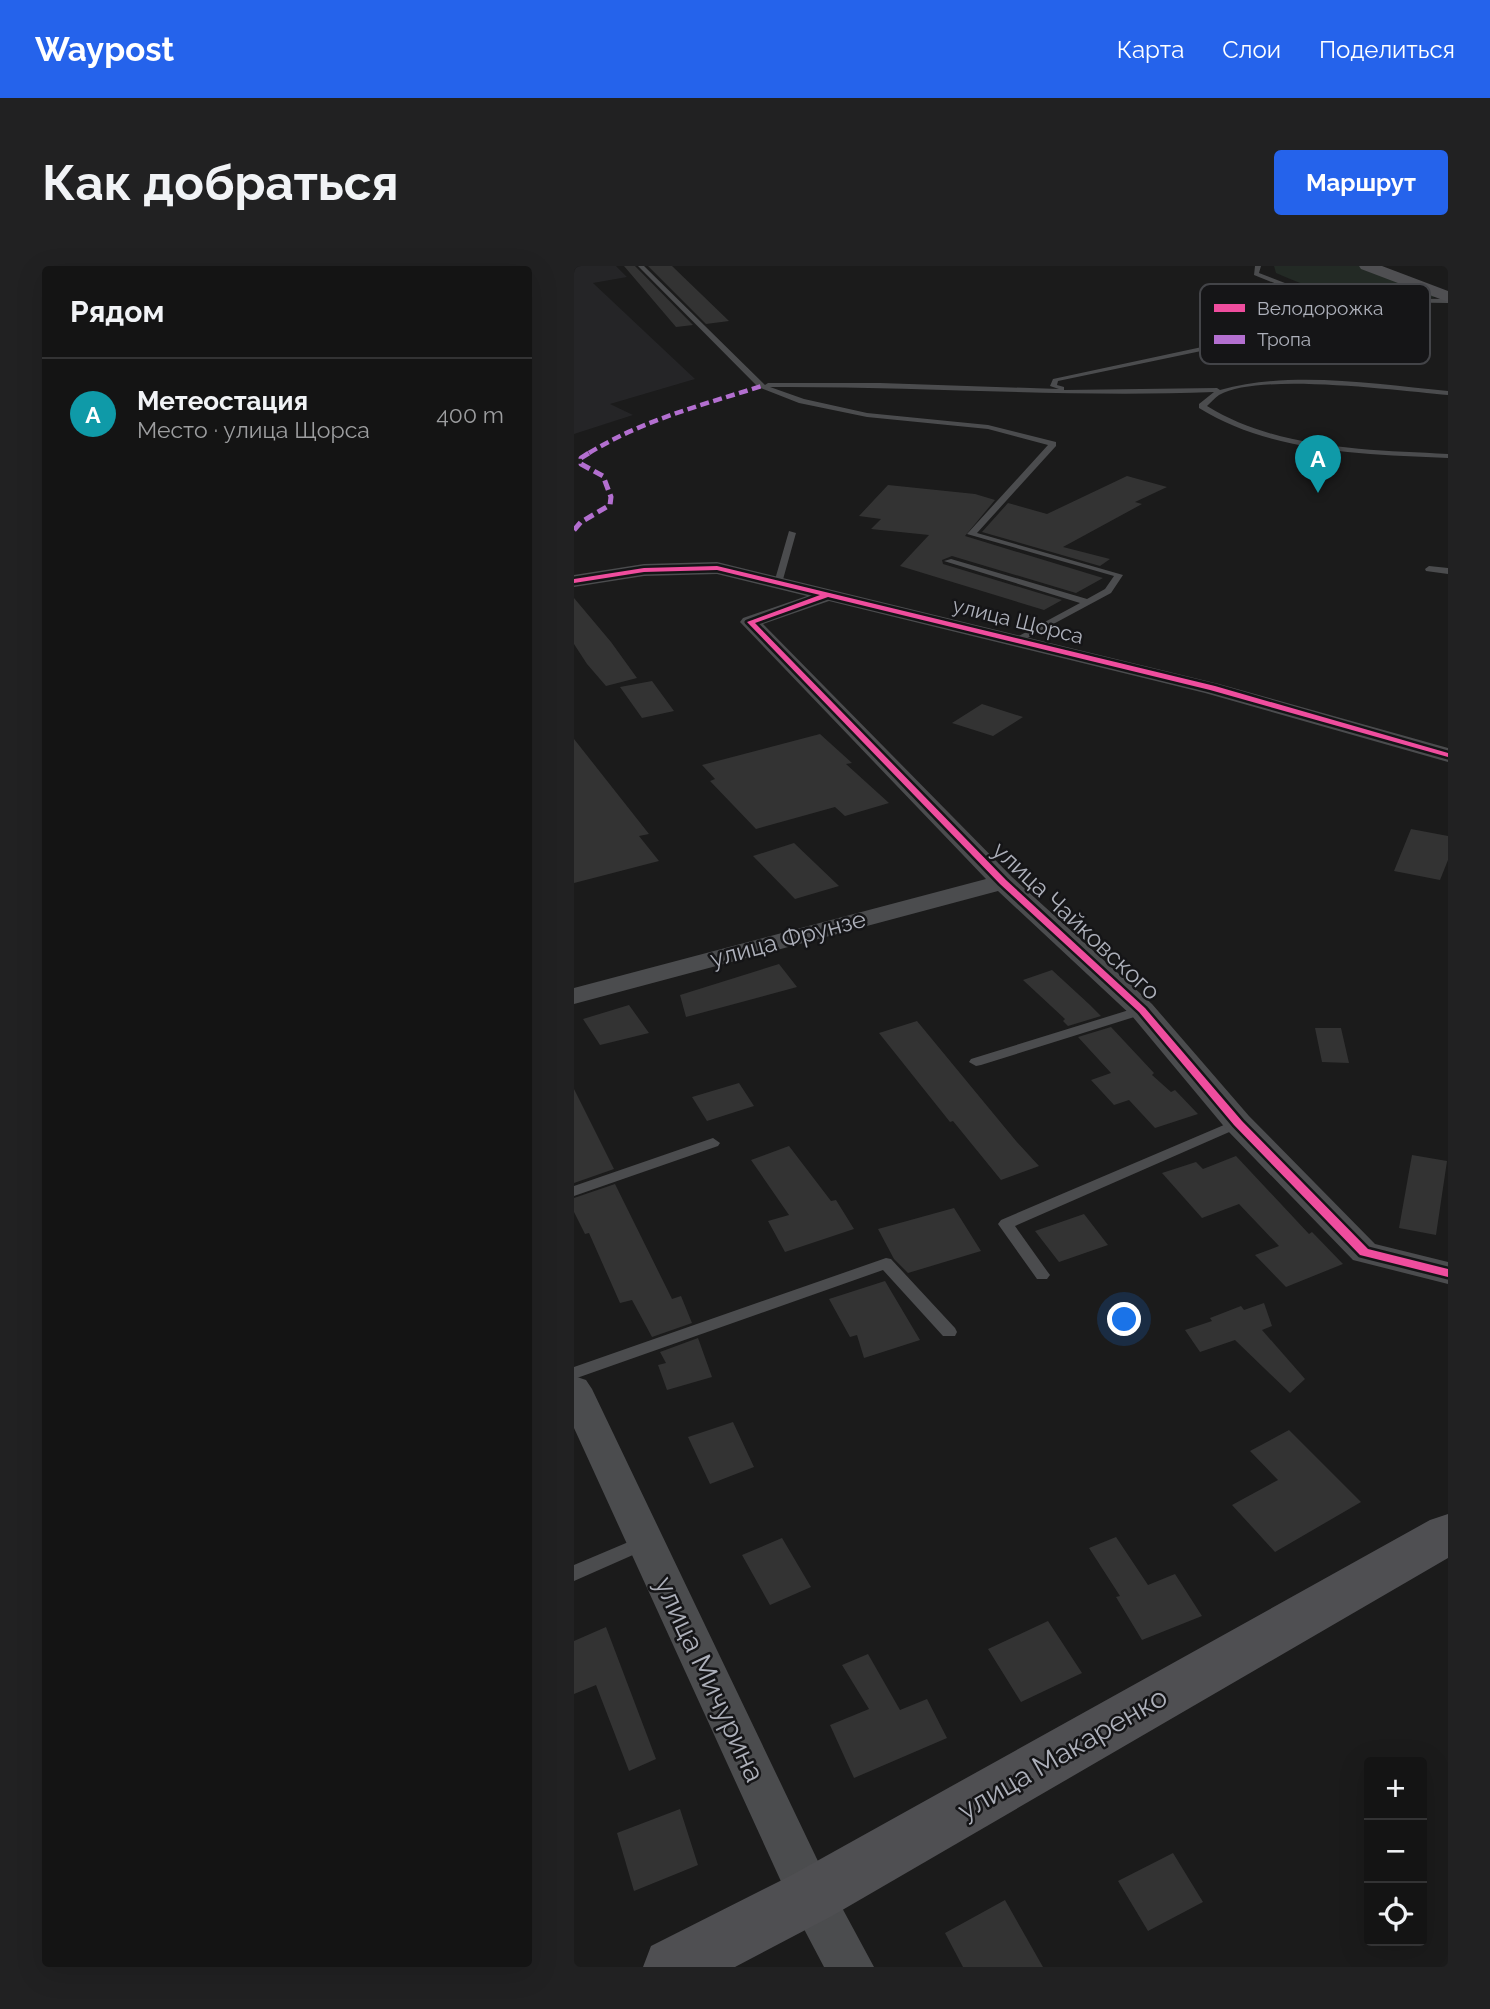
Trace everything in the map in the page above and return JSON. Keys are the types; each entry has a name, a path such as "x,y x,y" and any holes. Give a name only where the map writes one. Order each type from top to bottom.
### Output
{"street":[{"path":"1367,266 1411,284"},
{"path":"1430,292 1448,299"},
{"name":"улица Щорса","path":"577,579 686,567 717,568 1212,688 1448,755"},
{"name":"улица Чайковского","path":"827,595 750,622 1003,882 1142,1010 1238,1123 1364,1252 1448,1273"},
{"name":"улица Фрунзе","path":"574,996 1003,882"},
{"name":"улица Мичурина","path":"574,1389 811,1896 850,1967"},
{"name":"улица Макаренко","path":"673,1967 811,1896 1448,1534"}],"lane":[{"path":"641,266 760,386 802,401 867,415 988,427 1054,444 971,534 1119,575 1108,591 1018,640"},
{"path":"1258,266 1256,274 1282,284"},
{"path":"1430,299 1448,299"},
{"path":"1071,390 1053,386 1055,380 1200,350"},
{"path":"760,386 878,385 1149,392 1223,390 1277,382 1448,393"},
{"path":"1202,406 1207,397 1223,390"},
{"path":"1149,392 1183,397 1213,415 1245,428 1282,437 1448,456"},
{"path":"778,583 792,533"},
{"path":"948,561 1087,603"},
{"path":"1429,569 1448,571"},
{"path":"976,1062 1142,1010"},
{"path":"1042,1275 1006,1224 1238,1123"},
{"path":"574,1191 713,1143"},
{"path":"574,1373 886,1263 949,1332"},
{"path":"574,1573 645,1542"}],"shaded area":[{"path":"574,266 616,266 627,277 593,283 695,379 610,404 633,415 574,434"},
{"path":"1274,266 1360,266 1406,284 1303,284 1276,273"}],"building":[{"path":"624,266 635,266 693,325 676,327"},
{"path":"648,266 672,266 729,321 706,324"},
{"path":"1127,476 1167,487 1135,502 1142,504 1063,547 1110,559 1100,566 982,532 1008,503 1047,514"},
{"path":"888,485 975,494 995,500 965,536 1103,578 1076,593 952,556 942,560 943,564 1062,600 1044,610 900,566 929,535 871,529 881,519 859,516"},
{"path":"574,598 637,678 606,686 587,664 574,644"},
{"path":"652,681 674,711 642,718 620,687"},
{"path":"982,704 1023,717 993,736 952,723"},
{"path":"820,734 852,763 846,764 889,803 845,816 835,807 756,829 710,781 715,779 702,765"},
{"path":"574,739 649,834 639,836 659,861 574,883"},
{"path":"1411,829 1448,836 1448,860 1440,880 1394,871"},
{"path":"794,843 839,886 795,899 753,856"},
{"path":"779,964 797,987 686,1017 680,995"},
{"path":"1052,970 1101,1016 1068,1026 1063,1021 1065,1019 1023,980"},
{"path":"629,1005 649,1033 600,1045 583,1019"},
{"path":"917,1021 1039,1166 1001,1180 953,1121 950,1122 879,1033"},
{"path":"1111,1027 1154,1073 1152,1075 1171,1092 1175,1090 1198,1114 1155,1128 1129,1100 1114,1105 1091,1080 1111,1073 1078,1037"},
{"path":"1315,1028 1341,1028 1349,1063 1322,1062"},
{"path":"739,1083 754,1106 707,1121 692,1097"},
{"path":"574,1089 614,1169 574,1183"},
{"path":"789,1146 831,1201 836,1200 854,1229 785,1252 768,1221 789,1215 751,1160"},
{"path":"1412,1155 1447,1161 1436,1235 1399,1228"},
{"path":"1236,1156 1309,1234 1312,1232 1343,1264 1286,1287 1255,1255 1279,1246 1239,1204 1202,1218 1162,1173 1196,1162 1203,1169"},
{"path":"615,1184 672,1299 681,1296 692,1323 652,1337 632,1300 620,1303 589,1233 585,1234 574,1212 574,1198"},
{"path":"954,1208 981,1251 908,1273 894,1259 878,1229"},
{"path":"1084,1214 1108,1245 1059,1262 1035,1231"},
{"path":"885,1281 920,1340 864,1358 857,1335 850,1337 829,1299"},
{"path":"1264,1303 1272,1326 1262,1330 1305,1379 1290,1393 1235,1340 1200,1352 1185,1330 1212,1321 1210,1318 1241,1306 1244,1310"},
{"path":"698,1338 712,1377 667,1390 658,1365 666,1363 660,1352"},
{"path":"733,1422 754,1467 710,1484 688,1437"},
{"path":"1289,1430 1361,1502 1275,1552 1232,1505 1278,1480 1250,1451"},
{"path":"1116,1537 1148,1585 1175,1574 1202,1616 1142,1640 1116,1597 1120,1596 1089,1548"},
{"path":"782,1538 811,1587 770,1605 742,1555"},
{"path":"1048,1621 1082,1673 1021,1702 988,1649"},
{"path":"606,1627 656,1759 629,1771 596,1685 574,1694 574,1641"},
{"path":"868,1654 900,1710 927,1699 947,1738 854,1778 830,1725 869,1709 842,1665"},
{"path":"680,1809 698,1865 634,1891 617,1833"},
{"path":"1173,1853 1203,1902 1148,1931 1118,1881"},
{"path":"1005,1900 1043,1967 963,1967 945,1933"}],"marked path":[{"path":"574,530 581,522 610,505 611,497 603,476 581,464 581,458 622,433 652,421 762,386"}],"cycle path":[{"path":"574,581 644,570 717,568 1212,688 1448,755"},
{"path":"827,595 750,622 1003,882 1142,1010 1238,1123 1364,1252 1448,1273"}],"place":[{"name":"Метеостация","path":"1318,493"}]}
